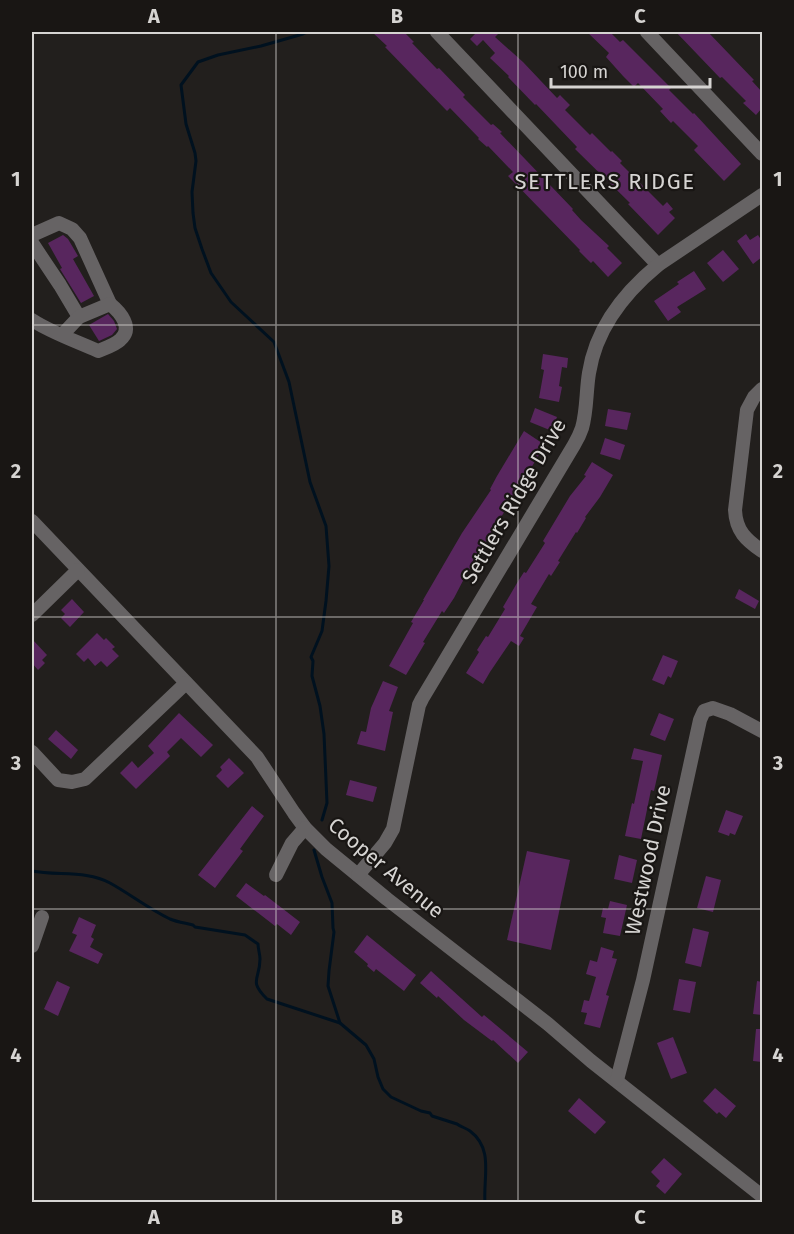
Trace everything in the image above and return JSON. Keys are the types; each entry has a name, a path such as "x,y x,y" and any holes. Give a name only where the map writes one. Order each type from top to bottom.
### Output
{"street":[{"path":"437,32 658,265"},
{"path":"647,32 762,154"},
{"name":"Settlers Ridge Drive","path":"358,875 385,843 393,829 422,699 581,431 590,370 605,326 626,295 642,278 762,195"},
{"path":"32,235 59,223 72,229 80,238 110,304 124,320 126,330 121,340 98,351 32,320"},
{"path":"32,243 79,317"},
{"path":"62,335 79,317 110,304"},
{"path":"762,389 754,397 747,410 735,519 742,534 762,551"},
{"name":"Cooper Avenue","path":"32,521 257,757 305,828 326,849 762,1196"},
{"path":"32,615 78,570"},
{"path":"32,752 58,780 72,782 84,779 186,683"},
{"name":"Westwood Drive","path":"617,1080 643,980 700,720 704,711 713,708 762,731"},
{"path":"276,875 292,843 305,828"},
{"path":"32,946 42,917"}],"building":[{"path":"372,32 404,32 437,69 439,68 465,95 463,97 491,125 493,124 502,132 500,133 581,220 609,246 607,248 622,263 608,277 593,261 591,263 508,176 513,172 450,108 447,111"},
{"path":"475,32 500,32 495,37 523,62 557,98 560,95 570,105 565,110 590,135 592,133 612,151 622,161 620,163 663,206 667,202 673,209 669,212 675,218 658,235 628,204 630,203 575,149 577,147 490,58 495,53 483,40 477,46 470,39"},
{"path":"587,32 610,32 620,42 623,40 741,164 724,181 694,150 698,146 673,121 671,123 660,111 663,109 638,83 634,87 623,76 606,57 609,53"},
{"path":"676,32 708,32 754,80 752,81 762,92 762,108 756,115 743,103 746,101 722,77 720,78"},
{"path":"746,234 750,240 758,235 762,241 762,257 753,264 737,241"},
{"path":"63,235 78,256 73,259 94,296 81,303 60,269 62,268 48,243"},
{"path":"723,250 739,269 723,282 707,263"},
{"path":"694,271 706,289 677,307 681,312 668,321 654,301"},
{"path":"108,314 117,329 112,335 99,341 89,325"},
{"path":"543,354 568,358 567,368 562,367 559,402 539,398 544,370 541,369"},
{"path":"535,408 557,417 552,431 530,422"},
{"path":"608,409 631,413 627,430 605,426"},
{"path":"524,431 545,445 454,598 444,613 442,611 423,642 425,643 406,675 389,666 423,600 462,533 491,490"},
{"path":"605,438 625,445 620,460 600,454"},
{"path":"592,462 613,475 558,561 560,562 551,576 549,574 531,604 537,607 520,636 524,638 519,646 511,641 483,684 466,673 479,652 477,650 486,636 488,637 517,583 545,543 543,541 570,496 586,476 584,475"},
{"path":"739,589 759,601 755,609 735,598"},
{"path":"72,599 84,612 70,627 61,618 65,614 61,610"},
{"path":"97,633 115,647 112,649 119,656 107,667 101,661 95,666 88,658 84,662 76,654"},
{"path":"32,639 47,655 42,660 45,663 38,670 32,663"},
{"path":"663,655 678,661 671,678 668,676 664,685 652,680"},
{"path":"383,681 398,687 389,711 393,712 385,751 357,744 361,731 366,732 371,708"},
{"path":"179,713 213,745 201,757 181,738 167,752 170,756 136,789 120,773 132,761 138,768 154,753 148,746"},
{"path":"659,713 674,719 665,741 650,735"},
{"path":"56,730 78,750 71,759 48,739"},
{"path":"634,748 662,755 654,791 651,790 641,839 625,836 643,761 631,759"},
{"path":"229,758 244,773 228,788 216,776 222,770 220,767"},
{"path":"350,780 377,787 373,802 346,795"},
{"path":"252,806 264,816 240,849 243,851 215,888 198,875"},
{"path":"726,810 743,816 735,835 730,833 729,836 718,832"},
{"path":"527,851 570,860 551,950 507,940"},
{"path":"619,855 637,860 632,883 614,879"},
{"path":"706,876 721,880 713,912 697,908"},
{"path":"246,883 300,922 291,935 277,924 275,926 236,896"},
{"path":"610,901 627,905 620,936 603,933 606,918 601,917 603,908 608,909"},
{"path":"79,917 96,925 90,947 103,954 98,964 69,951 77,935 72,933"},
{"path":"693,928 709,932 701,967 685,963"},
{"path":"367,935 416,975 404,991 376,969 374,972 354,952"},
{"path":"601,947 614,951 612,958 617,959 606,995 609,996 600,1028 584,1024 587,1013 581,1012 584,1000 589,1001 596,977 586,974 590,960 597,962"},
{"path":"431,971 482,1017 484,1015 528,1052 518,1063 493,1040 464,1020 420,983"},
{"path":"679,979 696,982 690,1013 673,1010"},
{"path":"57,981 70,987 58,1016 44,1009"},
{"path":"757,981 762,982 762,1015 753,1014"},
{"path":"756,1029 762,1029 762,1062 753,1061"},
{"path":"673,1037 687,1073 671,1079 657,1043"},
{"path":"715,1088 736,1106 726,1118 719,1112 717,1114 703,1101"},
{"path":"579,1098 606,1122 595,1134 568,1111"},
{"path":"664,1158 682,1174 665,1194 656,1186 660,1181 651,1172"}],"waterway":[{"path":"307,32 198,62 181,85 186,124 196,161 192,192 195,228 211,273 231,302 274,342 289,382 310,482 326,526 329,566 326,601 322,631 311,657 312,676 324,734 327,803 322,820"},
{"path":"314,850 332,903 334,932 328,986 340,1023"},
{"path":"32,871 92,876 117,887 170,919 195,927 245,935 258,944 260,966 256,984 267,999 340,1023 366,1045 374,1059 383,1089 391,1097 430,1113 432,1116 457,1124 477,1138 485,1155 485,1202"}],"district":[{"name":"SETTLERS RIDGE","path":"605,181"}]}
